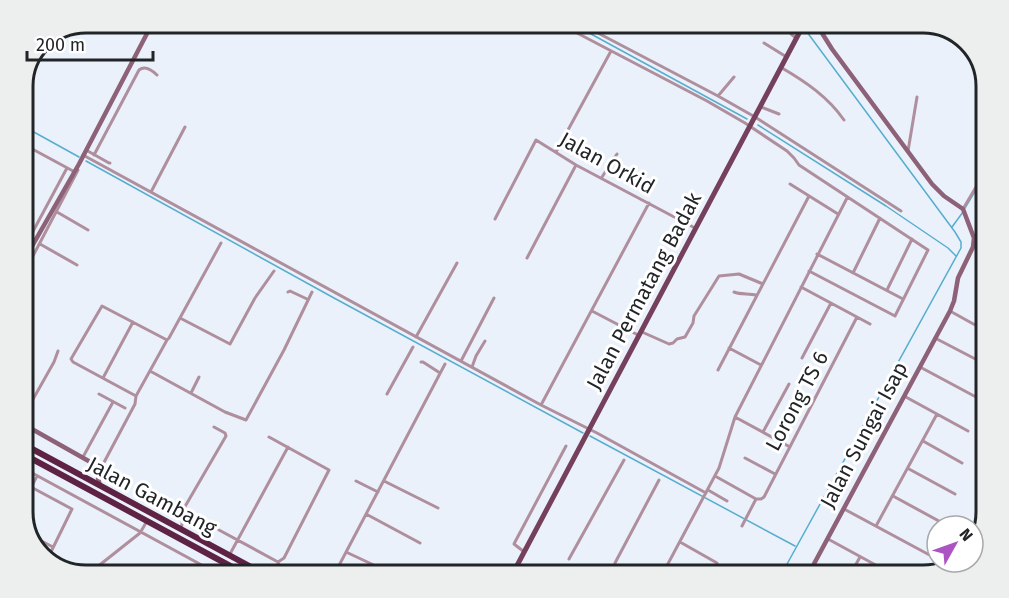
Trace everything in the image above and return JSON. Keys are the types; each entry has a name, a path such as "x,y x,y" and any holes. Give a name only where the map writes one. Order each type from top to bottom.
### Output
{"highway":[{"name":"Jalan Gambang","path":"33,450 246,565"},
{"name":"Jalan Gambang","path":"33,459 228,565"}],"main road":[{"name":"Jalan Permatang Badak","path":"518,565 800,33"}],"street":[{"path":"33,257 147,33"},
{"path":"576,33 750,126 787,152 799,165 928,250 895,316 809,271"},
{"path":"598,33 755,117 901,212"},
{"path":"791,33 798,37"},
{"path":"821,33 907,153 938,191 963,209 976,187"},
{"path":"764,43 787,57"},
{"path":"556,153 610,51"},
{"path":"94,155 139,70 147,68 158,75"},
{"path":"782,68 811,86 833,105 844,120"},
{"path":"718,96 734,77"},
{"path":"907,153 917,98"},
{"path":"760,107 779,114"},
{"path":"150,192 185,127"},
{"path":"897,138 910,138"},
{"name":"Jalan Orkid","path":"495,219 536,140 576,165 695,228"},
{"path":"33,149 67,168 76,170"},
{"path":"84,153 110,163"},
{"path":"84,153 150,192 461,362 727,501"},
{"path":"602,178 617,153"},
{"path":"527,258 576,165"},
{"path":"33,231 67,168"},
{"path":"33,245 76,170"},
{"path":"790,184 838,214"},
{"path":"718,370 809,196"},
{"path":"668,565 716,476 735,417 847,197"},
{"path":"541,405 649,203"},
{"name":"Jalan Sungai Isap","path":"814,565 950,311 958,278 972,252 974,243 963,209"},
{"path":"57,212 88,230"},
{"path":"853,273 880,219"},
{"path":"887,290 912,240"},
{"path":"100,486 98,478 100,471 136,402 136,396 222,243"},
{"path":"40,244 77,265"},
{"path":"818,254 903,299"},
{"path":"416,337 457,263"},
{"path":"180,318 230,344 255,298 274,272"},
{"path":"592,311 669,344 685,337 693,323 694,316 719,276 739,274 763,284"},
{"path":"801,287 870,324"},
{"path":"288,292 307,299"},
{"path":"150,370 225,412 244,420 248,419 312,292"},
{"path":"734,292 756,295"},
{"path":"461,362 494,298"},
{"path":"802,358 831,303"},
{"path":"136,396 71,359 100,307 104,306 167,340"},
{"path":"950,311 976,325"},
{"name":"Lorong TS 6","path":"756,499 762,499 858,317"},
{"path":"103,378 133,322"},
{"path":"935,338 976,359"},
{"path":"472,367 485,340"},
{"path":"387,394 413,347"},
{"path":"729,348 761,365"},
{"path":"33,399 58,351"},
{"path":"421,362 440,373"},
{"path":"340,565 445,364"},
{"path":"920,367 976,397"},
{"path":"191,393 199,377"},
{"path":"763,432 789,384"},
{"path":"99,394 125,408"},
{"path":"904,396 968,431"},
{"path":"83,457 113,402"},
{"path":"876,526 937,414"},
{"path":"735,417 790,447"},
{"path":"180,530 183,510 226,436 214,427"},
{"path":"33,430 83,457 100,471"},
{"path":"269,437 330,470 284,558 278,562"},
{"path":"922,441 962,463"},
{"path":"525,552 514,544 566,446"},
{"path":"230,556 288,447"},
{"path":"745,458 775,474"},
{"path":"569,559 624,460"},
{"path":"908,468 955,494"},
{"path":"86,479 100,471"},
{"path":"33,474 200,565"},
{"path":"33,483 37,476"},
{"path":"716,476 756,499 742,524"},
{"path":"615,563 659,480"},
{"path":"356,481 378,492"},
{"path":"384,481 438,508"},
{"path":"33,488 72,509 51,551"},
{"path":"893,496 926,514"},
{"path":"844,509 925,554"},
{"path":"366,514 420,543"},
{"path":"101,565 140,533 147,521"},
{"path":"219,530 278,562 279,565"},
{"path":"828,539 874,565"},
{"path":"42,541 53,547"},
{"path":"680,542 717,565"},
{"path":"346,552 373,565"},
{"path":"856,565 860,557"}],"waterway":[{"path":"589,33 747,119"},
{"path":"787,565 961,248 961,242 955,232 808,33"},
{"path":"758,125 886,206 948,248 956,256"},
{"path":"33,132 79,157"},
{"path":"86,161 583,433"},
{"path":"965,208 976,190"},
{"path":"952,227 963,212"},
{"path":"590,436 795,546"}]}
